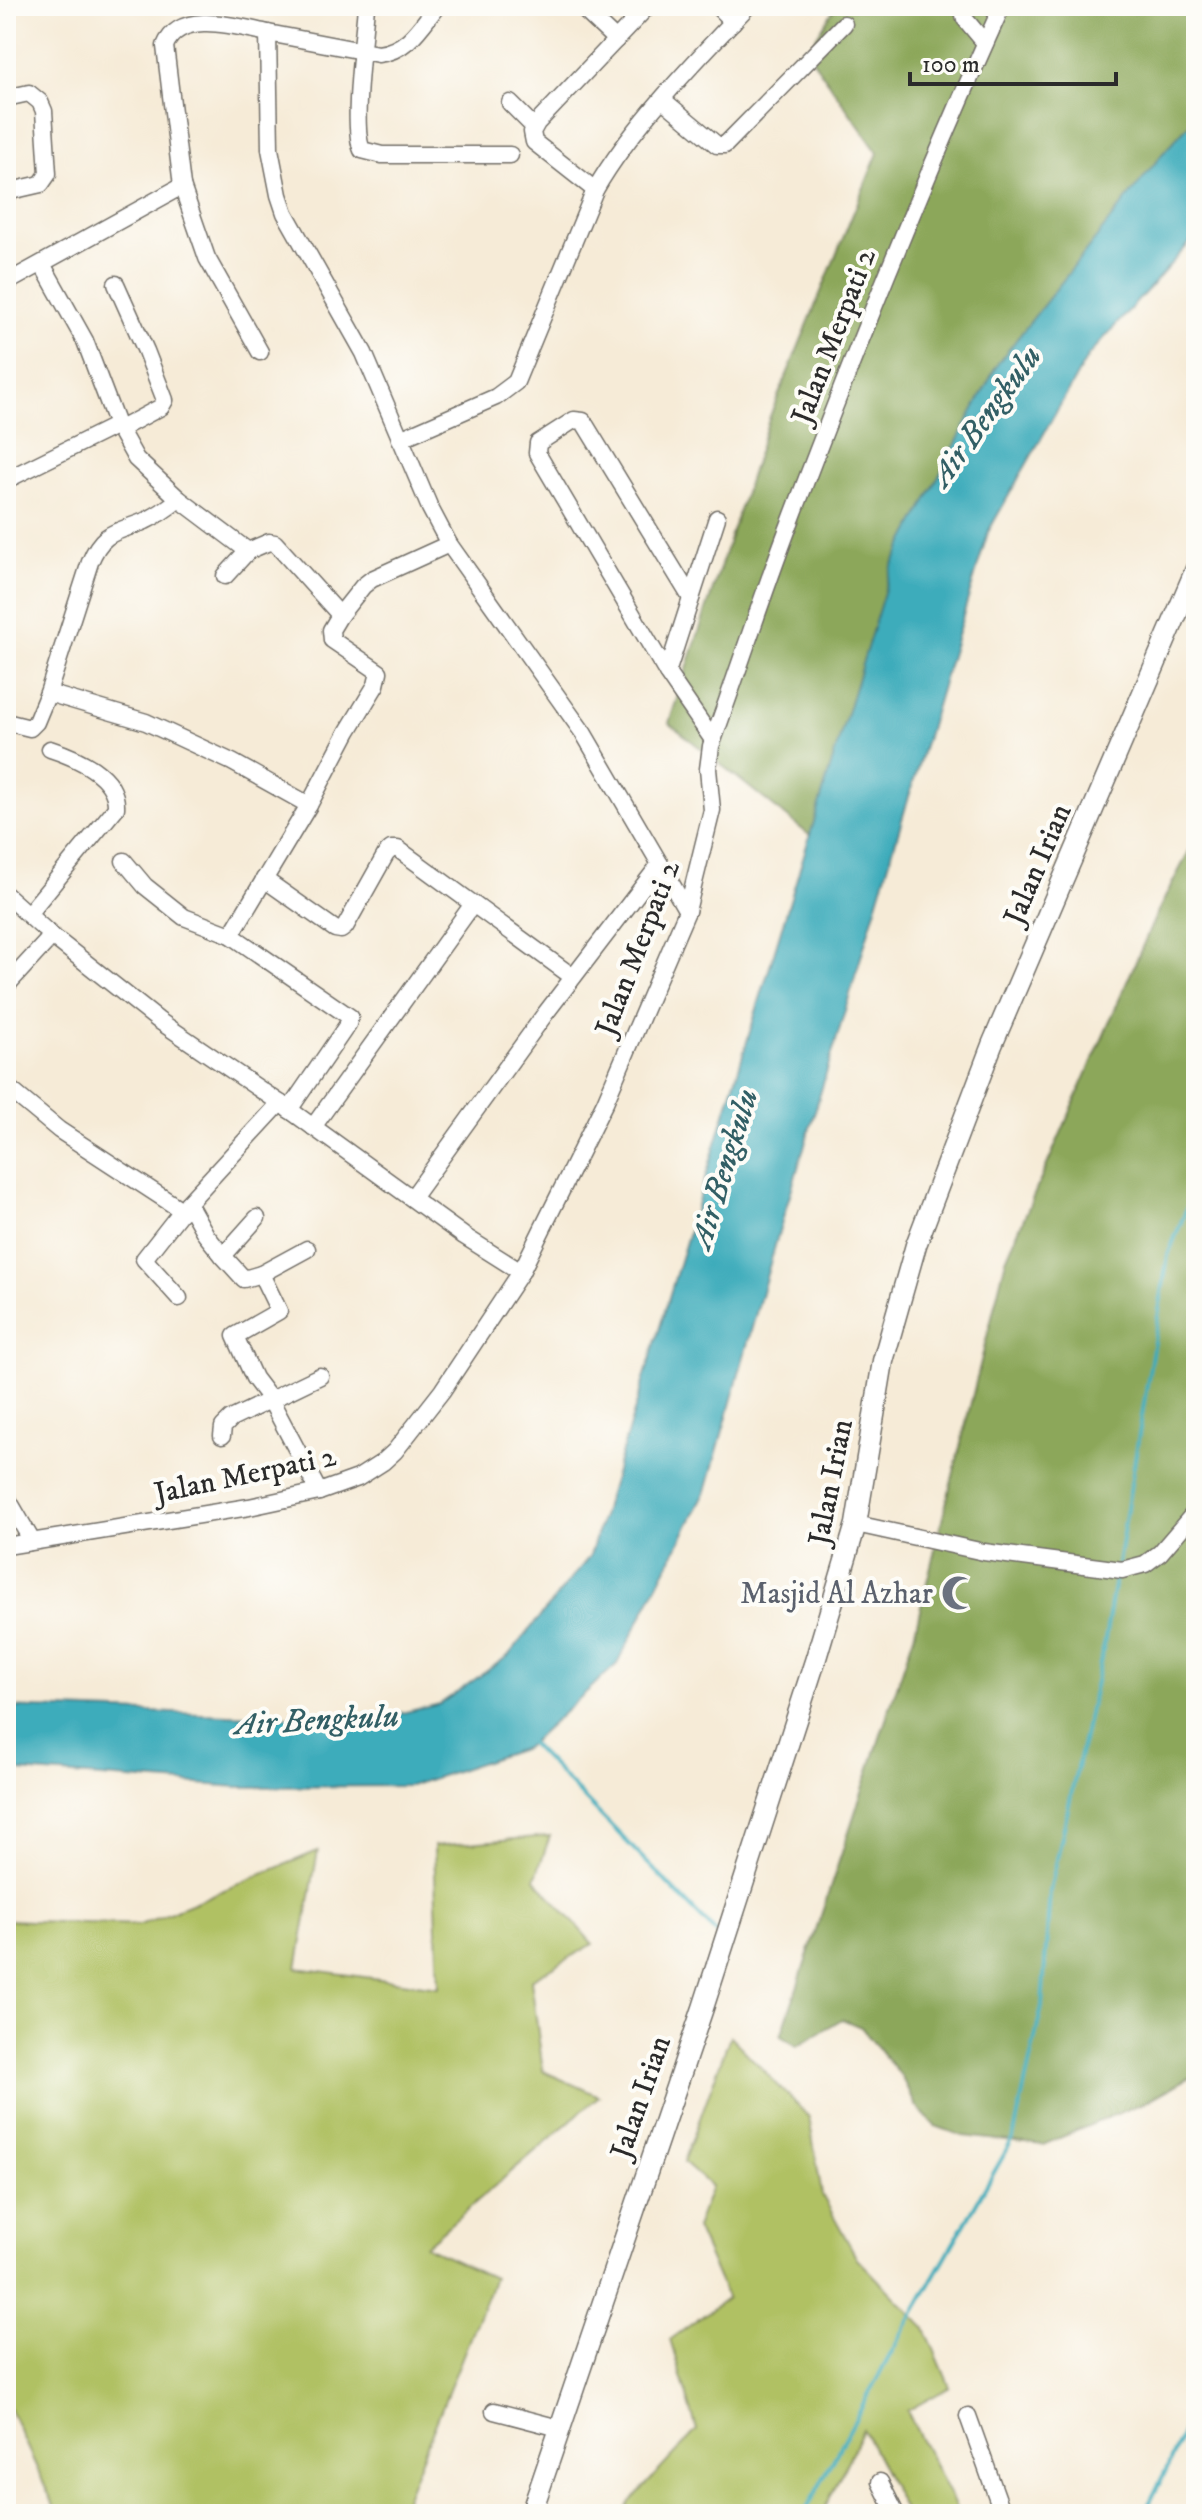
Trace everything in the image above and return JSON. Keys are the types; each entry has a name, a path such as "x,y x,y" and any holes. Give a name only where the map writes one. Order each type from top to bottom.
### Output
{"main road":[{"name":"Jalan Irian","path":"532,2510 762,1827 856,1524 883,1361 935,1191 998,1031 1196,569"}],"street":[{"path":"366,6 360,147 365,152 382,155 510,155"},
{"path":"260,352 207,258 182,186 165,46 169,36 177,29 211,24 378,54 400,48 437,6"},
{"path":"580,6 616,40"},
{"path":"595,190 534,142 532,132 648,6"},
{"path":"717,6 733,22"},
{"path":"400,439 496,397 516,382 595,190 613,160 748,6"},
{"path":"962,6 965,19 985,43"},
{"name":"Jalan Merpati 2","path":"6,1546 249,1507 319,1492 358,1478 395,1451 442,1391 521,1272 605,1102 687,911 712,810 708,769 713,740 789,526 874,305 939,145 1002,6"},
{"path":"663,100 717,145 725,145 844,24"},
{"path":"268,33 270,149 279,195 292,228 364,353 430,508 449,544 584,734 687,911"},
{"path":"6,98 29,93 40,102 44,111 48,174 41,184 6,192"},
{"path":"510,103 534,127"},
{"path":"6,283 182,186"},
{"path":"42,264 85,341 118,427 136,459 179,499 248,551"},
{"path":"6,480 161,407 165,400 116,284"},
{"path":"691,598 583,421 574,420 538,443 537,453 667,673 713,740"},
{"path":"6,722 30,728 36,722 99,543 111,533 160,514 179,499"},
{"path":"667,673 717,518"},
{"path":"225,576 248,551 269,542 275,543 340,615"},
{"path":"231,935 309,805 379,676 374,667 332,640 331,630 363,586 372,579 449,544"},
{"path":"48,693 146,722 232,762 309,805"},
{"path":"28,914 116,808 114,793 93,769 50,749"},
{"path":"264,879 335,929 341,930 386,854 394,848 573,977"},
{"path":"124,861 145,886 184,917 231,935 350,1017 328,1055 285,1106 186,1207 144,1259 179,1298"},
{"path":"412,1198 573,977 660,864"},
{"path":"6,895 52,936 158,1020 521,1272"},
{"path":"313,1127 473,904"},
{"path":"6,986 52,936"},
{"path":"6,1086 59,1130 186,1207 244,1279 261,1274 307,1249"},
{"path":"223,1256 257,1218"},
{"path":"261,1274 279,1311 235,1336 254,1378 270,1399 319,1492"},
{"path":"222,1436 226,1422 320,1376"},
{"path":"6,1496 32,1541"},
{"path":"856,1524 984,1552 1122,1570 1145,1564 1160,1553 1196,1511"},
{"path":"494,2411 559,2428"},
{"path":"968,2416 1003,2514"},
{"path":"880,2482 896,2514"}],"green space":[{"path":"836,6 1196,6 1196,136 1186,147 823,846 669,723 770,416 878,153 807,52"},
{"path":"1196,838 1196,2074 1147,2101 1043,2145 963,2136 935,2126 916,2106 901,2076 861,2027 842,2019 797,2046 781,2036 914,1635 1006,1259 1157,913"},
{"path":"550,1836 535,1879 593,1944 531,1980 543,2071 599,2096 425,2246 494,2278 399,2514 58,2514 6,2401 6,1920 140,1925 318,1851 297,1968 439,1987 434,1846"},
{"path":"730,2036 809,2117 822,2195 857,2258 925,2328 950,2387 907,2411 959,2514 906,2514 863,2429 824,2510 826,2514 624,2514 629,2503 697,2430 670,2340 727,2298 696,2228 711,2186 684,2162"}],"water":[{"name":"Air Bengkulu","path":"1196,117 1196,236 1088,356 988,532 780,1228 706,1491 617,1664 525,1748 410,1786 239,1787 6,1770 6,1707 371,1720 440,1704 508,1656 590,1556 892,566 998,363 1163,153"}],"waterway":[{"path":"1118,1564 1168,1255 1196,1185"},
{"path":"804,2514 902,2333 1013,2139 1042,2006 1050,1891 1104,1645 1116,1573"},
{"path":"529,1742 719,1936"},
{"path":"1144,2514 1196,2401"}],"place":[{"name":"Masjid Al Azhar","path":"959,1593"}]}
